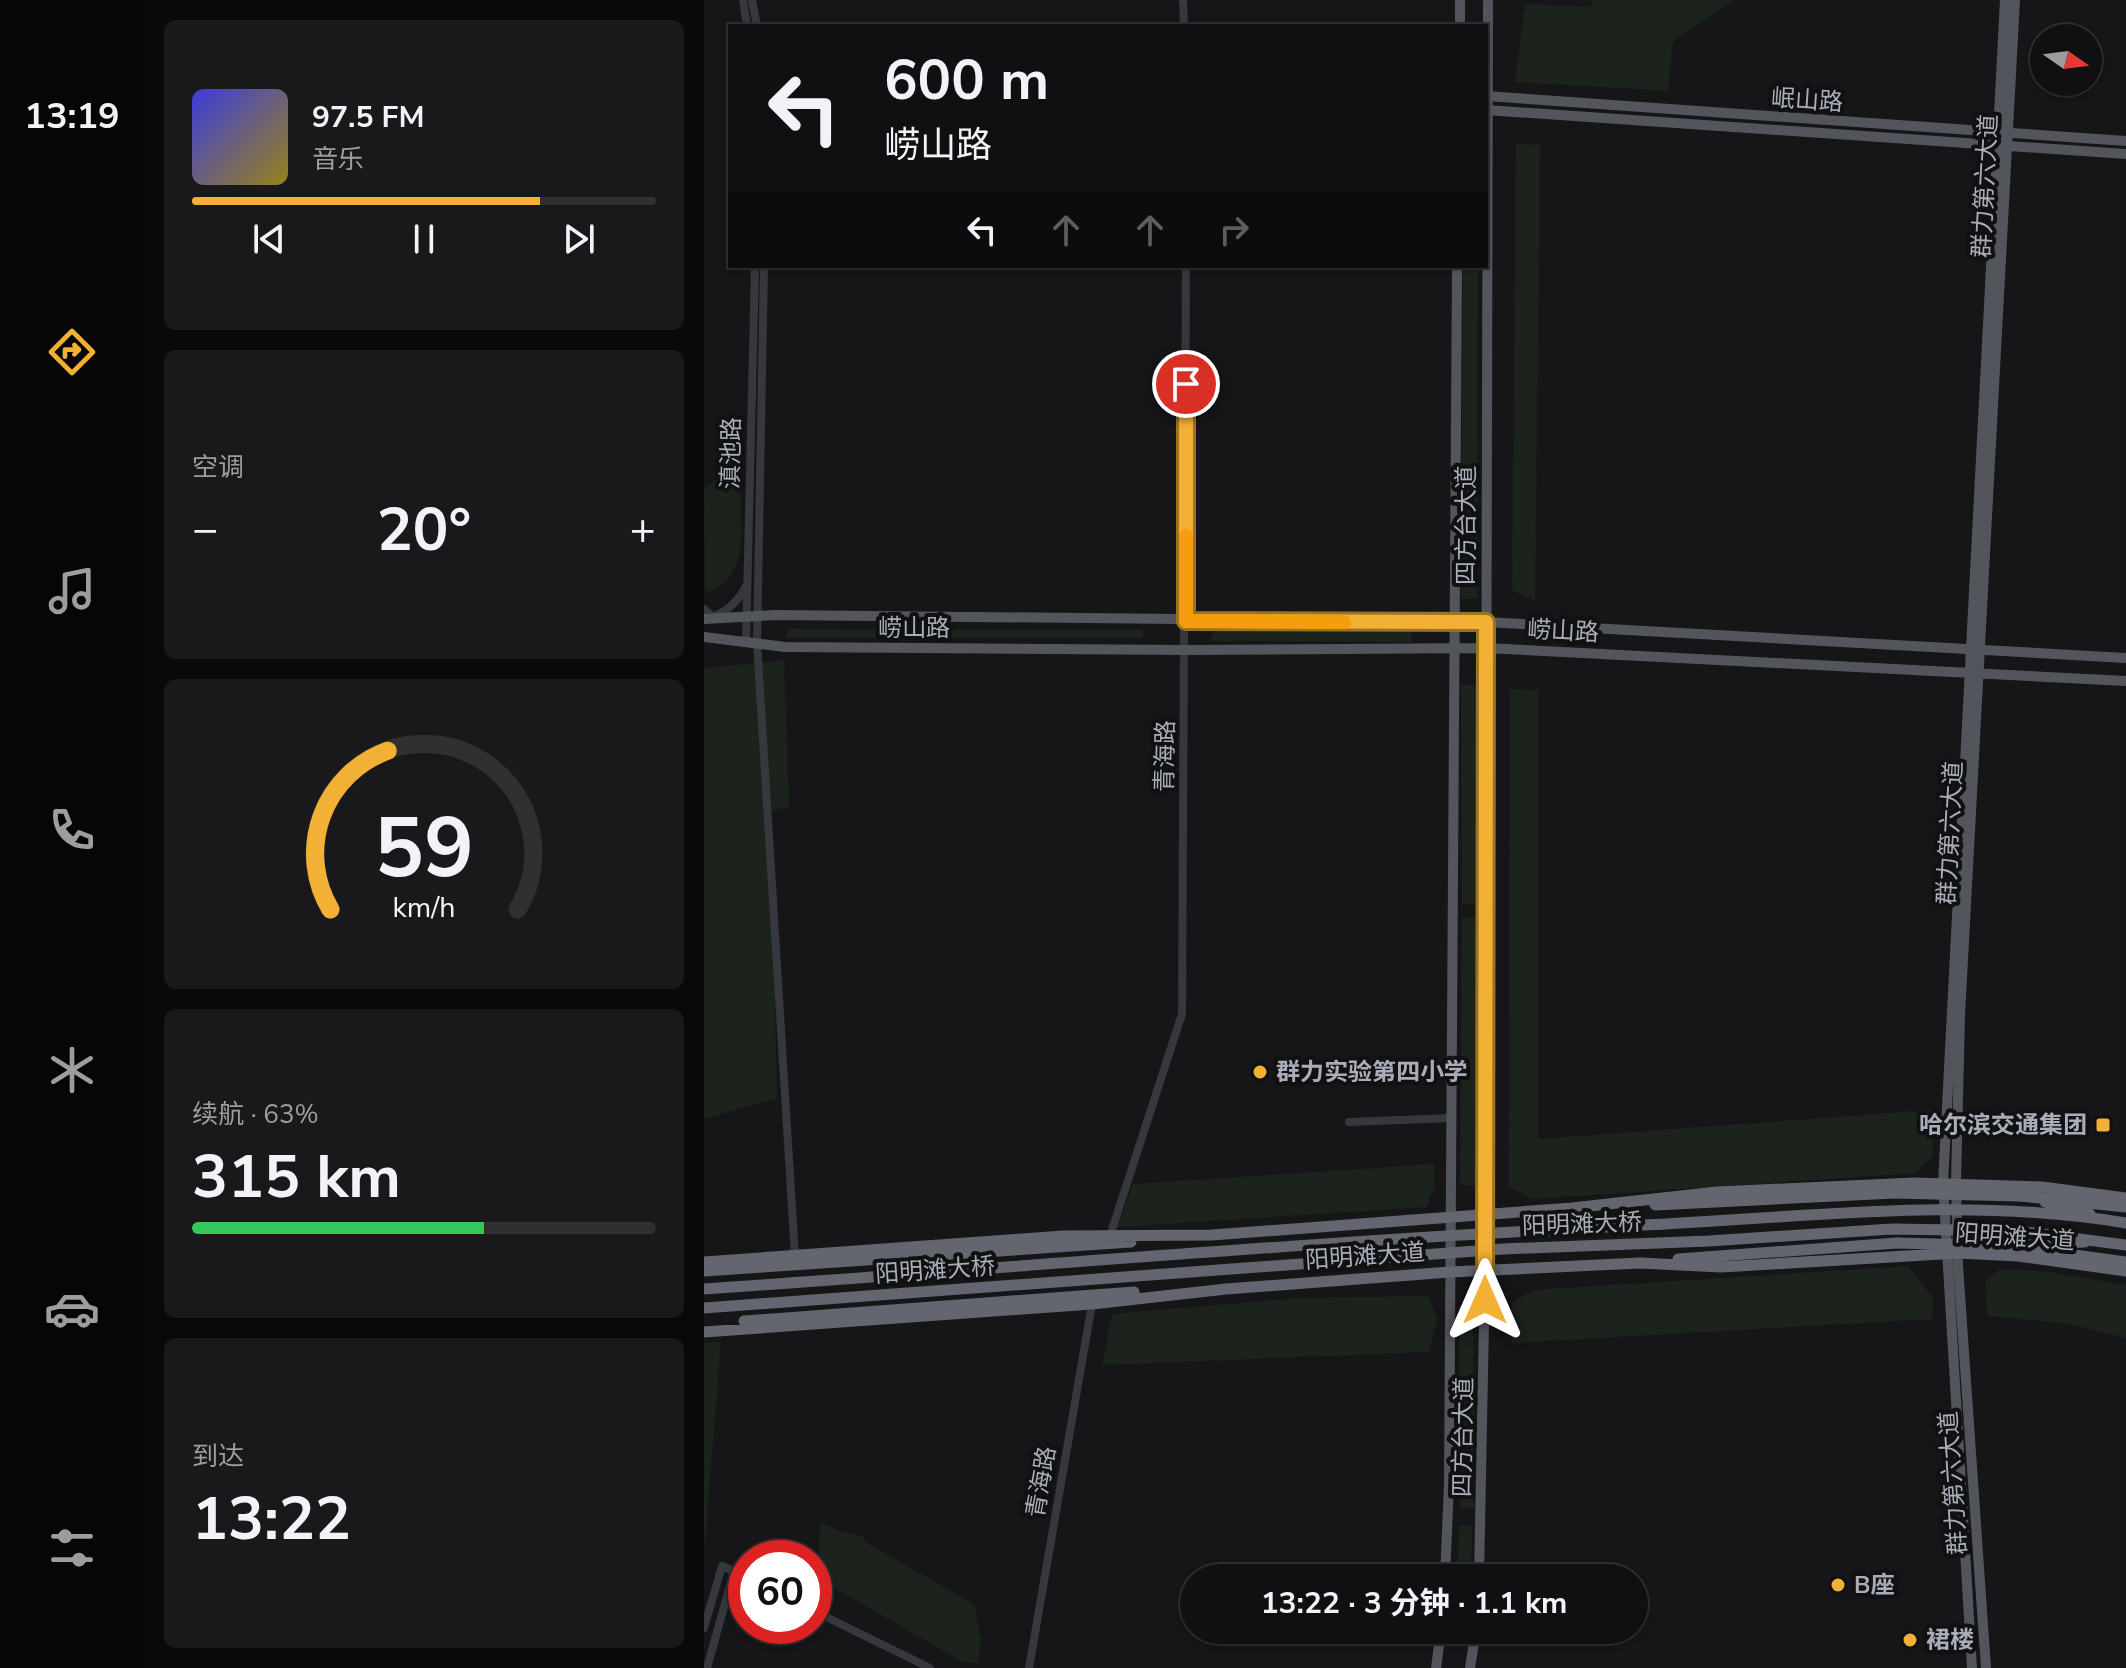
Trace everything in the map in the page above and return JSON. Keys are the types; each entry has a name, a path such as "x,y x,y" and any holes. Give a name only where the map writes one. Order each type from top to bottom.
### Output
{"highway":[{"name":"阳明滩大道","path":"704,1262 1110,1236 1212,1235 1572,1208 1717,1192 1956,1183 2042,1187 2126,1198"},
{"path":"1572,1208 1713,1204 1919,1192 2020,1196 2126,1207"},
{"path":"2020,1196 2120,1222"},
{"name":"阳明滩大桥","path":"704,1289 1501,1231 1893,1210 1987,1210 2120,1222"},
{"name":"阳明滩大桥","path":"704,1308 1503,1249 1709,1241 1892,1229 2006,1230 2126,1245"},
{"path":"704,1271 1212,1235"},
{"path":"1640,1263 1897,1243 2010,1246 2106,1241"},
{"path":"2010,1246 2126,1262"},
{"name":"阳明滩大道","path":"704,1332 1092,1304 1218,1290 1450,1272 1640,1263 1721,1267 1952,1253 2018,1256 2126,1271"},
{"path":"704,1324 993,1301 1218,1290"}],"main road":[{"path":"1460,0 1460,24"},
{"name":"四方台大道","path":"1488,0 1488,24"},
{"name":"群力第六大道","path":"1972,1668 1952,1253 1975,672 2002,147 2005,0"},
{"name":"群力第六大道","path":"2002,134 2015,0"},
{"name":"岷山路","path":"1488,96 2126,141"},
{"name":"岷山路","path":"1488,110 2126,154"},
{"name":"四方台大道","path":"1445,1564 1452,1118 1457,268"},
{"name":"四方台大道","path":"1479,1564 1485,1271 1486,268"},
{"name":"崂山路","path":"709,618 1486,622 2126,658"},
{"name":"崂山路","path":"704,637 785,647 1186,650 1485,648 2126,681"},
{"name":"群力第六大道","path":"1975,672 1943,1183 1952,1253 1986,1668"},
{"path":"1436,1668 1439,1644"},
{"path":"1470,1668 1474,1644"}],"street":[{"path":"743,0 747,24"},
{"path":"752,0 757,24"},
{"path":"1183,0 1184,24"},
{"name":"滇池路","path":"752,616 748,582 755,268"},
{"name":"滇池路","path":"764,268 752,642 795,1256"},
{"name":"青海路","path":"1110,1236 1182,1014 1186,268"},
{"path":"704,609 709,618 732,606 748,582"},
{"path":"1349,1122 1452,1118"},
{"name":"青海路","path":"1029,1668 1092,1304"},
{"path":"704,1628 722,1566 728,1568"},
{"path":"707,1668 728,1593"},
{"path":"832,1620 930,1668"}],"shaded area":[{"path":"1593,0 1734,0 1673,41 1668,91 1515,82 1525,4 1590,7"},
{"path":"1516,144 1540,145 1535,601 1512,590"},
{"path":"1463,268 1478,268 1477,598 1461,599"},
{"path":"728,472 740,486 740,549 730,577 720,586 705,592 704,488"},
{"path":"787,629 1143,630 1143,638 787,638"},
{"path":"1213,629 1412,631 1411,642 1211,641"},
{"path":"784,660 789,807 770,811 777,1098 704,1119 704,668"},
{"path":"1461,684 1477,686 1477,903 1462,904"},
{"path":"1510,689 1538,690 1538,1139 1931,1110 1933,1155 1915,1173 1532,1199 1509,1187"},
{"path":"1477,917 1475,1186 1460,1185 1462,918"},
{"path":"1434,1164 1434,1188 1426,1207 1118,1227 1133,1184"},
{"path":"1908,1266 1933,1298 1932,1319 1512,1343 1512,1303 1533,1290"},
{"path":"2000,1269 2049,1272 2126,1285 2126,1338 2071,1324 1987,1316 1985,1281"},
{"path":"1428,1296 1437,1317 1429,1352 1102,1365 1112,1314 1299,1298"},
{"path":"1459,1305 1473,1305 1474,1508 1460,1509"},
{"path":"721,1342 704,1553 704,1343"},
{"path":"820,1522 842,1532 862,1536 867,1543 974,1604 981,1640 978,1663 963,1662 832,1586 832,1540 820,1540"},
{"path":"1472,1525 1471,1564 1458,1564 1459,1526"}],"slow traffic":[{"path":"1186,536 1186,621 1344,622"}],"place":[{"name":"群力实验第四小学","path":"1260,1072"},
{"name":"哈尔滨交通集团","path":"2103,1125"},
{"name":"B座","path":"1838,1585"},
{"name":"裙楼","path":"1910,1640"}],"route":[{"path":"1186,384 1186,621 1486,622 1485,1300"}]}
